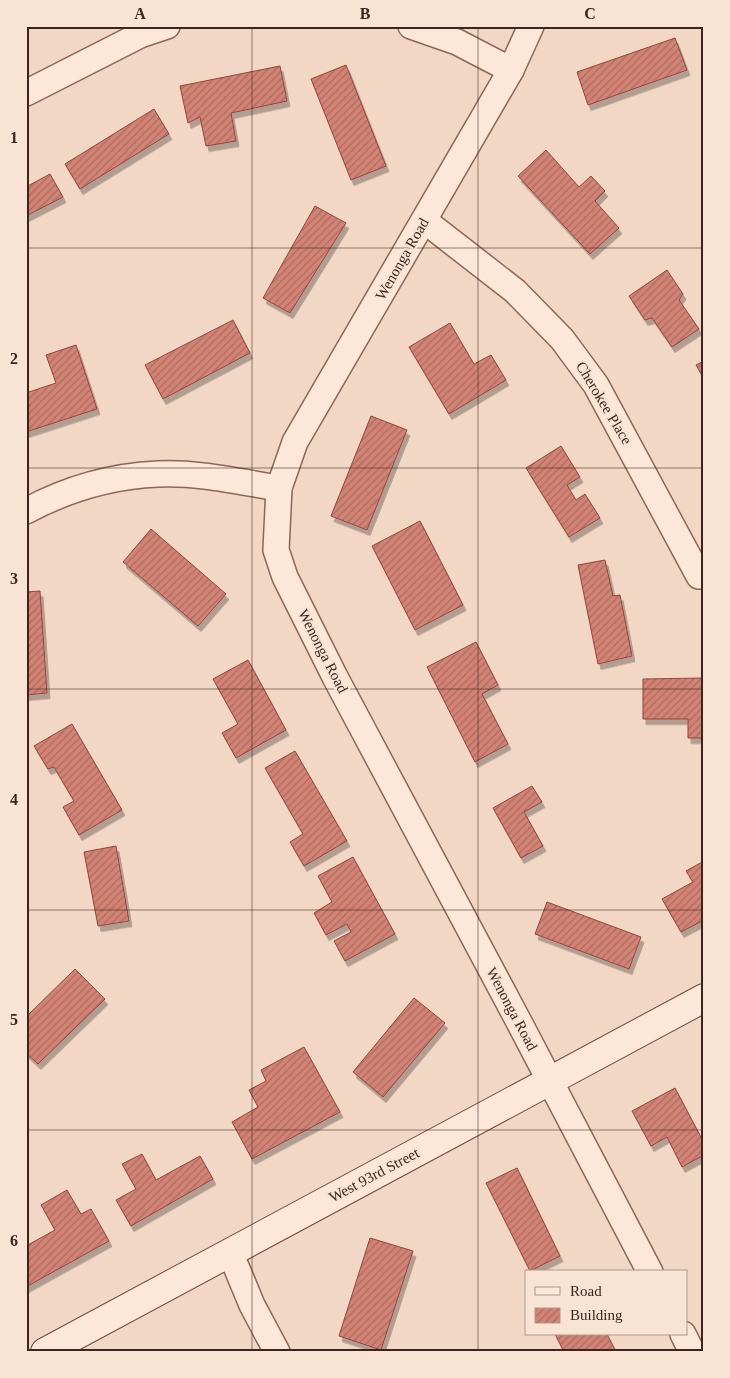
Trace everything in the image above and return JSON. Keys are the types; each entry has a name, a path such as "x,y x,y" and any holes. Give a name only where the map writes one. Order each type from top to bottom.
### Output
{"street":[{"path":"26,93 140,35 167,26"},
{"path":"411,26 457,42 511,70"},
{"name":"Wenonga Road","path":"531,26 511,70 425,221 294,442 279,488 276,550 285,577 335,677 649,1270"},
{"name":"Cherokee Place","path":"425,221 515,291 562,339 596,385 699,576"},
{"path":"26,511 69,491 110,479 158,474 192,475 279,488"},
{"name":"West 93rd Street","path":"45,1352 704,998"},
{"path":"230,1252 252,1305 277,1352"},
{"path":"683,1336 692,1352"}],"building":[{"path":"675,38 687,70 588,105 577,72"},
{"path":"346,65 386,166 351,180 311,79"},
{"path":"280,66 287,101 231,113 236,141 206,146 200,117 188,123 180,86"},
{"path":"154,109 169,134 80,189 65,164"},
{"path":"546,150 579,187 591,176 605,191 595,201 619,228 590,254 518,176"},
{"path":"50,174 63,197 26,216 26,187"},
{"path":"315,206 346,223 290,313 263,298"},
{"path":"667,270 683,294 679,300 699,329 672,347 652,318 645,320 629,296"},
{"path":"233,320 250,353 163,399 145,365"},
{"path":"450,323 474,364 491,355 506,380 449,414 409,347"},
{"path":"76,345 97,409 26,432 26,393 56,383 46,355"},
{"path":"704,361 704,379 696,365"},
{"path":"371,416 407,430 367,530 331,516"},
{"path":"561,446 580,477 567,485 576,500 585,494 600,518 569,537 526,468"},
{"path":"420,521 463,605 415,630 372,546"},
{"path":"151,529 226,594 198,626 123,562"},
{"path":"605,560 613,596 620,595 632,656 598,664 578,565"},
{"path":"40,591 47,693 26,695 26,592"},
{"path":"476,642 498,685 482,694 508,744 475,762 427,667"},
{"path":"248,660 286,730 236,758 222,733 238,724 213,679"},
{"path":"704,678 704,738 688,738 688,719 643,719 643,679"},
{"path":"72,724 122,810 79,835 63,807 74,801 54,767 48,769 34,746"},
{"path":"295,751 347,841 304,866 290,842 303,834 265,768"},
{"path":"532,786 542,802 524,812 543,846 521,858 493,808"},
{"path":"116,846 129,921 98,926 84,852"},
{"path":"353,857 395,934 345,961 334,941 351,932 347,924 326,935 314,913 332,902 318,876"},
{"path":"704,861 704,920 681,932 662,899 693,882 686,871"},
{"path":"547,902 641,937 629,969 535,934"},
{"path":"75,969 105,999 38,1064 26,1053 26,1017"},
{"path":"414,998 445,1023 383,1097 353,1072"},
{"path":"304,1047 340,1112 252,1159 232,1122 258,1107 249,1090 266,1081 261,1070"},
{"path":"675,1088 704,1143 704,1155 682,1167 667,1137 651,1146 632,1111"},
{"path":"142,1154 156,1180 200,1156 213,1179 131,1226 116,1200 136,1189 122,1164"},
{"path":"517,1168 560,1256 530,1270 486,1183"},
{"path":"67,1190 81,1214 91,1209 109,1241 26,1287 26,1246 55,1230 41,1205"},
{"path":"370,1238 413,1251 381,1350 339,1336"},
{"path":"556,1336 608,1336 616,1352 564,1352"}]}
